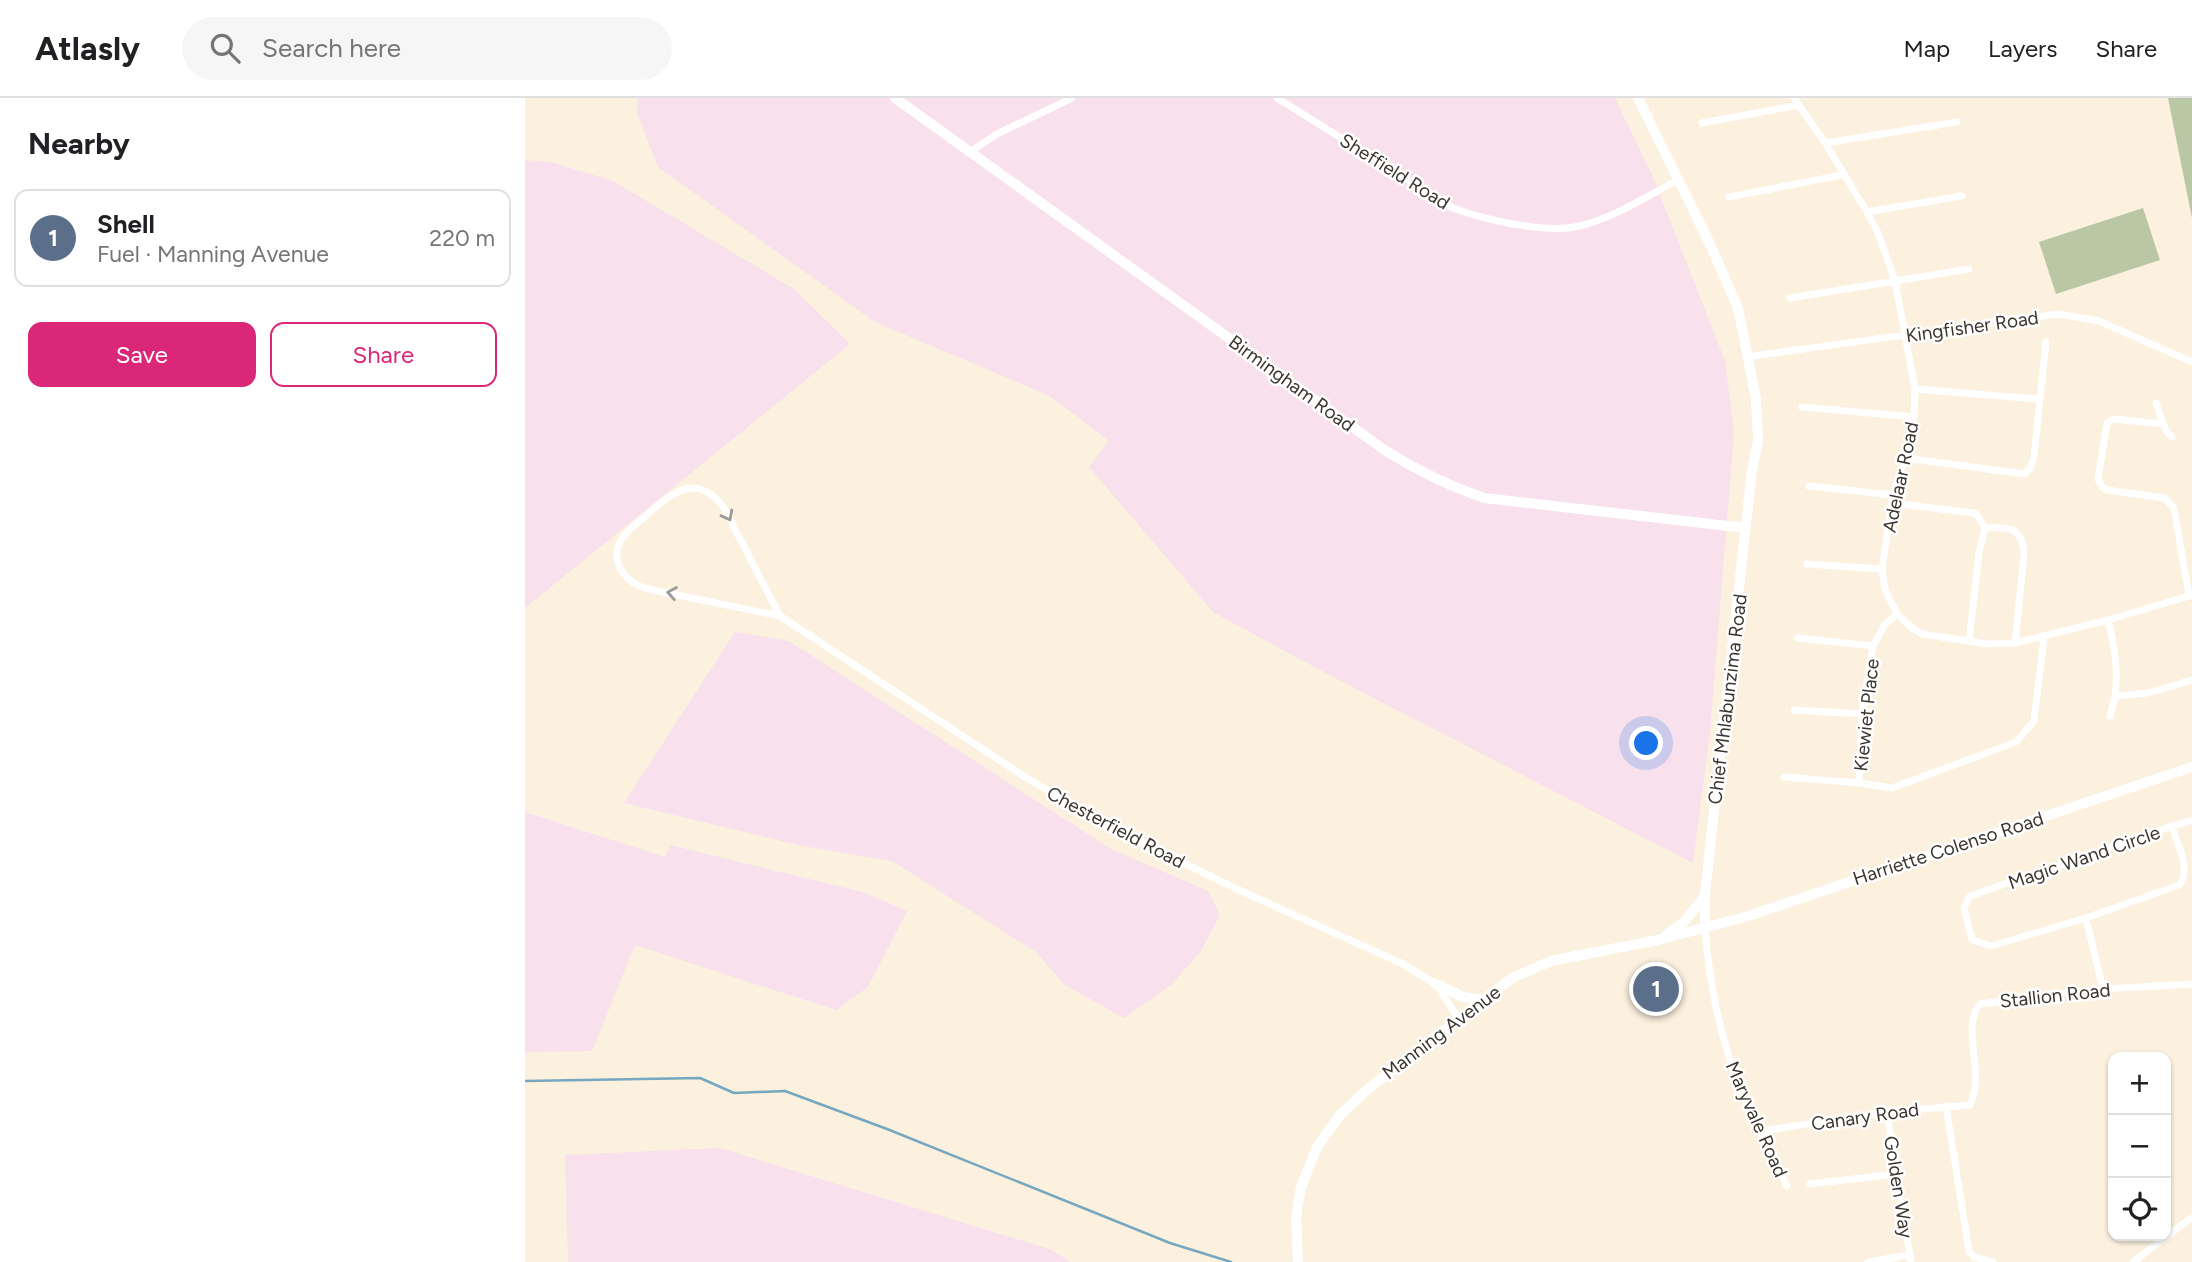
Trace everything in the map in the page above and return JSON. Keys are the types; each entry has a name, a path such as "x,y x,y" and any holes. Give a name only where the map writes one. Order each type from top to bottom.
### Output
{"main road":[{"name":"Birmingham Road","path":"895,98 1419,472 1484,498 1746,528"},
{"name":"Chief Mhlabunzima Road","path":"1638,98 1724,278 1747,357 1752,470 1705,895 1705,929"},
{"name":"Harriette Colenso Road","path":"1705,929 2192,767"},
{"path":"1705,895 1707,905 1715,915 1733,920"},
{"path":"1658,940 1685,921 1705,895"},
{"name":"Manning Avenue","path":"1297,1262 1296,1217 1301,1188 1317,1147 1340,1115 1368,1089 1512,978 1551,961 1705,929"},
{"path":"1436,984 1464,997 1483,1000"}],"street":[{"path":"970,152 997,134 1072,98"},
{"name":"Sheffield Road","path":"1277,98 1453,208 1468,214 1559,230 1599,219 1678,180"},
{"path":"1702,124 1796,102"},
{"name":"Adelaar Road","path":"1796,102 1825,143 1867,212 1878,233 1895,281 1915,389 1913,417 1905,458 1892,499 1882,569 1885,589 1897,614"},
{"path":"1825,143 1957,122"},
{"path":"1729,197 1843,175"},
{"path":"1867,212 1962,195"},
{"path":"1790,298 1969,269"},
{"name":"Kingfisher Road","path":"1747,357 2058,314 2099,321 2192,362"},
{"path":"1905,458 2025,474 2033,457 2046,342"},
{"path":"1915,389 2038,399"},
{"path":"2156,403 2162,424 2172,437"},
{"path":"1802,407 1913,417"},
{"path":"1897,614 1922,634 1988,644 2015,643 2190,596 2171,502 2165,498 2107,490 2099,484 2098,479 2107,422 2114,419 2162,424"},
{"path":"1809,486 1977,515 1985,528 1979,553 1969,641"},
{"name":"Chesterfield Road","path":"780,616 724,508 704,490 692,488 674,495 633,527 621,540 618,564 624,576 632,583 647,589 780,616 1025,777 1116,830 1401,963 1436,984 1458,1018"},
{"path":"1985,528 2012,529 2023,540 2024,555 2015,643"},
{"path":"1807,564 1882,569"},
{"name":"Kiewiet Place","path":"1859,783 1863,714 1873,646 1884,626 1897,614"},
{"path":"2108,620 2115,645 2117,696 2111,716"},
{"path":"1784,777 1859,783 1884,788 1899,786 2016,742 2034,721 2044,637"},
{"path":"1798,638 1873,646"},
{"path":"2117,696 2148,693 2192,680"},
{"path":"1794,710 1863,714"},
{"path":"2172,826 2192,820"},
{"name":"Magic Wand Circle","path":"2172,826 2186,872 2185,880 2179,885 2086,918 1991,946 1972,940 1964,908 1970,896 2172,826"},
{"path":"2086,918 2103,989"},
{"name":"Maryvale Road","path":"1705,929 1709,978 1738,1083 1787,1186"},
{"name":"Stallion Road","path":"1970,1105 1976,1091 1977,1079 1971,1022 1980,1004 2103,989 2192,984"},
{"name":"Canary Road","path":"1761,1132 1887,1112 1970,1105"},
{"path":"1946,1106 1969,1251 1993,1262"},
{"name":"Golden Way","path":"1887,1112 1910,1258"},
{"path":"1809,1184 1897,1174"},
{"path":"2133,1262 2192,1217"},
{"path":"1867,1262 1910,1258"}],"shaded area":[{"path":"638,98 1615,98 1653,177 1725,361 1734,433 1710,732 1693,863 1213,612 1089,467 1109,441 1050,396 875,322 658,167 637,113"},
{"path":"525,160 551,162 613,181 794,289 850,344 525,608"},
{"path":"735,632 789,641 1111,849 1208,891 1220,915 1201,951 1171,985 1124,1018 1065,985 1036,952 892,861 803,846 624,803"},
{"path":"525,812 665,857 670,845 866,893 907,911 868,987 836,1010 635,945 592,1051 525,1052"},
{"path":"720,1148 1049,1249 1071,1262 568,1262 565,1155"}],"green space":[{"path":"2168,98 2192,98 2192,218"},
{"path":"2143,208 2160,260 2056,294 2039,242"}],"waterway":[{"path":"525,1081 700,1078 734,1093 785,1091 887,1129 1170,1243 1231,1262"}],"place":[{"name":"Shell","path":"1656,989"}]}
